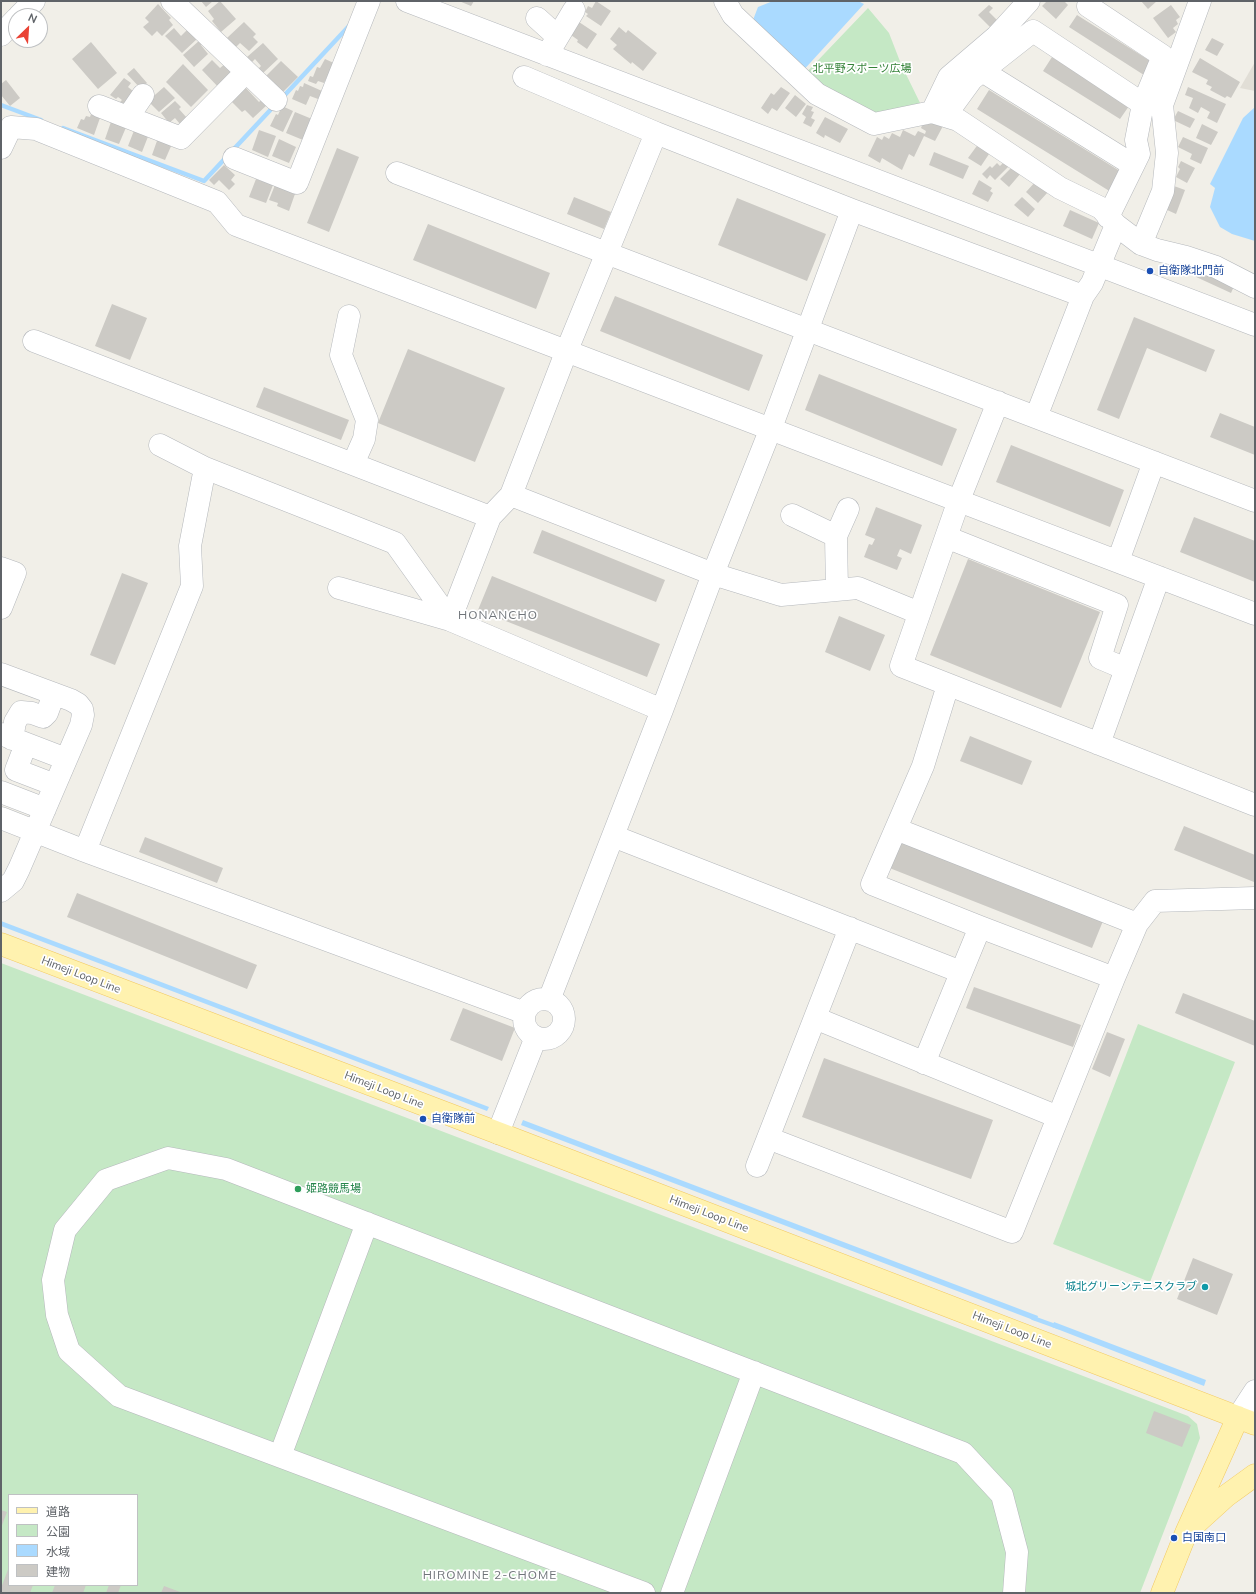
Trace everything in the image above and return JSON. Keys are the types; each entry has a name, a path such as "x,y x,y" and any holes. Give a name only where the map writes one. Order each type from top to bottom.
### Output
{"main road":[{"name":"Himeji Loop Line","path":"1,944 1246,1420"},
{"path":"1162,1593 1186,1533 1246,1420"},
{"path":"1186,1533 1221,1500 1255,1475"}],"street":[{"path":"172,1 276,100"},
{"path":"244,168 297,183 369,1"},
{"path":"407,1 553,46 1099,265 1255,325"},
{"path":"725,1 733,15 816,94 874,124 939,114 958,120 1060,188 1101,208 1112,221 1141,244 1216,267 1255,287"},
{"path":"939,114 948,77 996,36 1029,1"},
{"path":"1141,244 1163,190 1167,153 1162,105 1200,1"},
{"path":"1036,417 1083,296 1092,283 1112,221 1133,165 1139,154 1136,140 1143,104 1163,56 1088,6"},
{"path":"553,46 574,10"},
{"path":"537,18 553,46"},
{"path":"939,114 972,79 1033,31 1143,104"},
{"path":"982,71 1133,165"},
{"path":"99,106 181,138 246,72"},
{"path":"524,77 656,133 852,210 1083,296"},
{"path":"128,117 143,95"},
{"path":"1,148 11,127 36,130 217,202 236,224 1255,614"},
{"path":"450,620 490,517 511,495 567,350 656,133"},
{"path":"398,174 1255,501"},
{"path":"549,1000 614,836 713,574 771,428 852,210"},
{"path":"349,316 341,355 367,420 364,439 353,464"},
{"path":"34,341 490,517"},
{"path":"998,402 959,500 901,666 1255,805"},
{"path":"160,445 205,468 395,543 450,620"},
{"path":"1118,561 1154,462"},
{"path":"85,851 192,586 190,546 205,468"},
{"path":"511,495 713,574 781,595 858,588 919,613"},
{"path":"837,590 836,536 848,509"},
{"path":"792,515 836,536"},
{"path":"946,537 1117,605 1100,658 1126,669"},
{"path":"1,568 15,573 1,605"},
{"path":"1099,744 1159,577"},
{"path":"339,588 450,620 662,710"},
{"path":"1,674 71,700 78,704 82,709 82,720 35,832 13,881 1,891"},
{"path":"948,685 924,766 872,884 1114,978"},
{"path":"54,694 47,713 43,717 32,713 21,712 15,722 13,739 16,770 55,785"},
{"path":"13,739 66,759"},
{"path":"1,764 1,776"},
{"path":"1,792 45,809"},
{"path":"1,818 85,851 525,1013"},
{"path":"896,829 1138,924"},
{"path":"614,836 961,972"},
{"path":"768,1138 1012,1232 1114,978 1138,924 1155,901 1255,898"},
{"path":"924,1063 980,927"},
{"path":"757,1166 850,928"},
{"path":"539,1000 549,1000 557,1004 563,1011 564,1021 562,1030 555,1036 546,1039 536,1037 529,1031 525,1023 525,1013 531,1005 539,1000"},
{"path":"815,1018 1058,1117"},
{"path":"498,1133 536,1037"},
{"path":"644,1593 119,1396 69,1350 57,1315 53,1280 65,1230 106,1180 168,1158 226,1169 963,1452 1002,1495 1017,1552 1014,1593"},
{"path":"280,1456 367,1223"},
{"path":"672,1593 754,1372"},
{"path":"1246,1420 1255,1391"}],"shaded area":[{"path":"1255,62 1255,91 1240,88"}],"green space":[{"name":"北平野スポーツ広場","path":"868,8 889,33 901,64 923,109 869,118 803,76"},
{"name":"姫路競馬場","path":"1,963 1188,1416 1197,1424 1200,1438 1140,1593 1,1593"},
{"path":"1138,1024 1235,1062 1150,1282 1053,1244"}],"water":[{"path":"773,1 858,1 864,4 800,74 753,20 758,7"},
{"path":"1255,107 1255,241 1232,234 1220,227 1210,207 1215,188 1210,184 1243,118"},
{"path":"1,921 489,1107 487,1111 1,926"},
{"path":"523,1120 1038,1316 1037,1319 1036,1321 521,1125"},
{"path":"1054,1322 1206,1380 1204,1386 1052,1327"}],"building":[{"path":"201,1 213,1 206,7"},
{"path":"220,1 236,19 221,32 212,21 214,19 208,11"},
{"path":"459,1 474,1 471,6"},
{"path":"596,1 611,11 601,26 586,16 588,14 585,12 588,6 592,8"},
{"path":"1047,1 1064,1 1068,5 1056,19 1042,6"},
{"path":"1141,1 1157,1 1148,9"},
{"path":"158,4 171,18 169,20 173,25 162,36 157,31 152,36 143,27 149,22 145,18"},
{"path":"989,5 993,8 989,12 998,21 991,28 978,15"},
{"path":"1171,5 1180,17 1176,20 1178,24 1173,28 1176,32 1168,38 1153,18"},
{"path":"1077,15 1155,64 1147,77 1069,27"},
{"path":"244,22 256,34 253,37 258,42 249,51 240,43 236,47 227,38"},
{"path":"579,22 597,34 587,49 577,42 578,40 571,35"},
{"path":"619,27 626,33 628,30 657,53 643,71 632,62 631,64 613,49 617,45 610,39"},
{"path":"174,28 181,36 189,28 198,38 182,53 165,36"},
{"path":"1212,38 1224,44 1217,56 1205,50"},
{"path":"200,40 203,43 201,45 208,54 194,67 183,55"},
{"path":"91,42 117,73 98,89 72,59"},
{"path":"263,43 278,59 262,74 258,69 261,66 255,59 252,62 247,57"},
{"path":"1052,57 1129,106 1120,119 1043,71"},
{"path":"1200,58 1240,82 1231,98 1227,96 1225,98 1210,90 1212,87 1206,84 1208,80 1192,72"},
{"path":"325,59 336,64 324,83 318,81 316,84 308,81 310,76 313,77 317,67 320,68"},
{"path":"212,60 220,68 226,63 234,71 221,90 202,70"},
{"path":"281,61 298,77 280,95 263,79"},
{"path":"183,64 208,90 191,107 166,82"},
{"path":"134,68 147,83 141,89 127,74"},
{"path":"124,78 131,83 128,87 133,91 124,104 120,102 122,100 118,97 116,99 110,95"},
{"path":"6,80 20,98 10,106 1,95 1,84"},
{"path":"304,83 322,91 318,99 310,96 306,105 292,99 296,90 298,91 300,86 303,87"},
{"path":"164,87 175,98 159,112 148,101"},
{"path":"245,87 259,102 262,99 267,105 253,118 245,110 242,112 231,101"},
{"path":"781,87 790,93 777,111 772,108 768,114 761,108 771,93 774,95"},
{"path":"1188,87 1226,104 1217,123 1207,118 1210,112 1201,107 1198,113 1189,108 1193,98 1185,95"},
{"path":"989,90 1123,173 1111,192 977,109"},
{"path":"795,95 806,104 796,117 785,108"},
{"path":"175,101 181,107 179,109 187,118 180,124 175,118 169,123 161,113"},
{"path":"807,105 813,107 811,111 814,112 811,118 815,120 811,127 803,123 806,117 802,114"},
{"path":"282,106 293,111 283,132 270,126 276,114 278,115"},
{"path":"1178,111 1195,119 1190,128 1173,120"},
{"path":"295,112 312,119 303,140 286,133"},
{"path":"91,114 95,116 101,115 94,135 77,128 81,119 84,120 86,116 90,117"},
{"path":"825,117 848,129 840,143 825,135 824,138 816,133"},
{"path":"112,119 127,125 119,144 105,139"},
{"path":"930,120 943,126 935,141 924,136 914,157 909,154 902,170 882,158 880,163 868,156 877,137 882,140 884,136 889,139 892,133 900,137 903,130 915,136 918,131 925,134 926,131 921,128 923,123 927,125"},
{"path":"1202,124 1218,132 1211,145 1196,138"},
{"path":"135,128 149,134 142,152 128,146"},
{"path":"259,130 276,136 268,157 252,150"},
{"path":"1183,137 1208,148 1201,164 1190,159 1192,154 1178,147"},
{"path":"158,138 172,144 165,160 152,155"},
{"path":"279,139 296,147 289,163 272,156"},
{"path":"979,143 991,151 981,166 968,158"},
{"path":"337,148 359,157 329,232 307,223"},
{"path":"934,152 969,166 963,179 929,165"},
{"path":"1181,161 1195,168 1187,183 1176,177 1180,169 1178,167"},
{"path":"1004,162 1009,166 995,180 990,175 987,179 982,174 990,166 992,168 997,163 1000,166"},
{"path":"224,165 235,175 231,180 235,184 229,190 219,180 214,185 209,180"},
{"path":"1013,166 1021,173 1009,187 1000,179"},
{"path":"256,179 273,185 266,203 249,197"},
{"path":"979,180 992,188 990,191 993,193 988,202 972,194"},
{"path":"1036,181 1048,192 1038,203 1026,192"},
{"path":"275,185 296,191 289,211 277,206 278,203 269,200"},
{"path":"1174,186 1185,190 1176,214 1165,209"},
{"path":"574,197 611,212 604,229 567,214"},
{"path":"1022,197 1035,209 1028,217 1014,205"},
{"path":"737,198 826,234 807,281 718,245"},
{"path":"1070,210 1099,223 1092,239 1063,226"},
{"path":"428,224 550,273 536,309 413,260"},
{"path":"1199,267 1235,284 1231,293 1194,276"},
{"path":"615,296 763,355 749,391 600,331"},
{"path":"112,304 147,318 130,360 95,346"},
{"path":"1134,317 1215,350 1206,372 1147,348 1119,419 1097,410"},
{"path":"408,349 505,388 475,462 378,423"},
{"path":"819,374 957,429 942,466 805,410"},
{"path":"264,387 349,420 341,440 256,407"},
{"path":"1220,413 1255,427 1255,455 1210,437"},
{"path":"1011,445 1124,490 1110,527 996,482"},
{"path":"876,507 922,525 911,554 900,549 897,556 902,558 897,570 864,557 869,544 872,545 875,539 865,535"},
{"path":"1194,517 1255,541 1255,582 1180,552"},
{"path":"542,530 665,580 656,602 533,553"},
{"path":"968,559 1100,612 1061,708 930,655"},
{"path":"122,573 148,583 115,665 90,655"},
{"path":"492,576 660,644 647,677 478,610"},
{"path":"839,616 885,635 870,671 825,652"},
{"path":"970,736 1032,761 1022,785 960,761"},
{"path":"1184,826 1255,855 1254,882 1174,850"},
{"path":"145,837 223,868 217,883 139,852"},
{"path":"897,840 1103,921 1092,948 887,867"},
{"path":"77,893 257,965 247,989 67,917"},
{"path":"974,987 1081,1025 1073,1047 966,1008"},
{"path":"1183,993 1255,1021 1255,1046 1175,1013"},
{"path":"463,1008 515,1028 502,1061 450,1040"},
{"path":"1107,1032 1125,1039 1110,1077 1092,1069"},
{"path":"824,1058 993,1120 971,1179 802,1117"},
{"name":"城北グリーンテニスクラブ","path":"1193,1258 1233,1274 1217,1315 1177,1299"},
{"path":"1154,1411 1191,1425 1182,1447 1146,1433"},
{"path":"1,1510 7,1512 1,1528"},
{"path":"8,1570 8,1586 33,1586 30,1593 1,1593 1,1588"},
{"path":"55,1586 86,1586 83,1593 52,1593"},
{"path":"109,1586 121,1586 118,1593 106,1593"},
{"path":"164,1586 183,1593 161,1593"}],"waterway":[{"path":"282,98 349,26"},
{"path":"1,105 41,120"},
{"path":"63,128 204,181 275,105"},
{"path":"1033,1318 1058,1327"}],"place":[{"name":"自衛隊北門前","path":"1150,271"},
{"name":"自衛隊前","path":"423,1119"},
{"name":"姫路競馬場","path":"298,1189"},
{"name":"城北グリーンテニスクラブ","path":"1205,1287"},
{"name":"白国南口","path":"1174,1538"}],"district":[{"name":"HONANCHO","path":"498,615"},
{"name":"HIROMINE 2-CHOME","path":"490,1575"}]}
